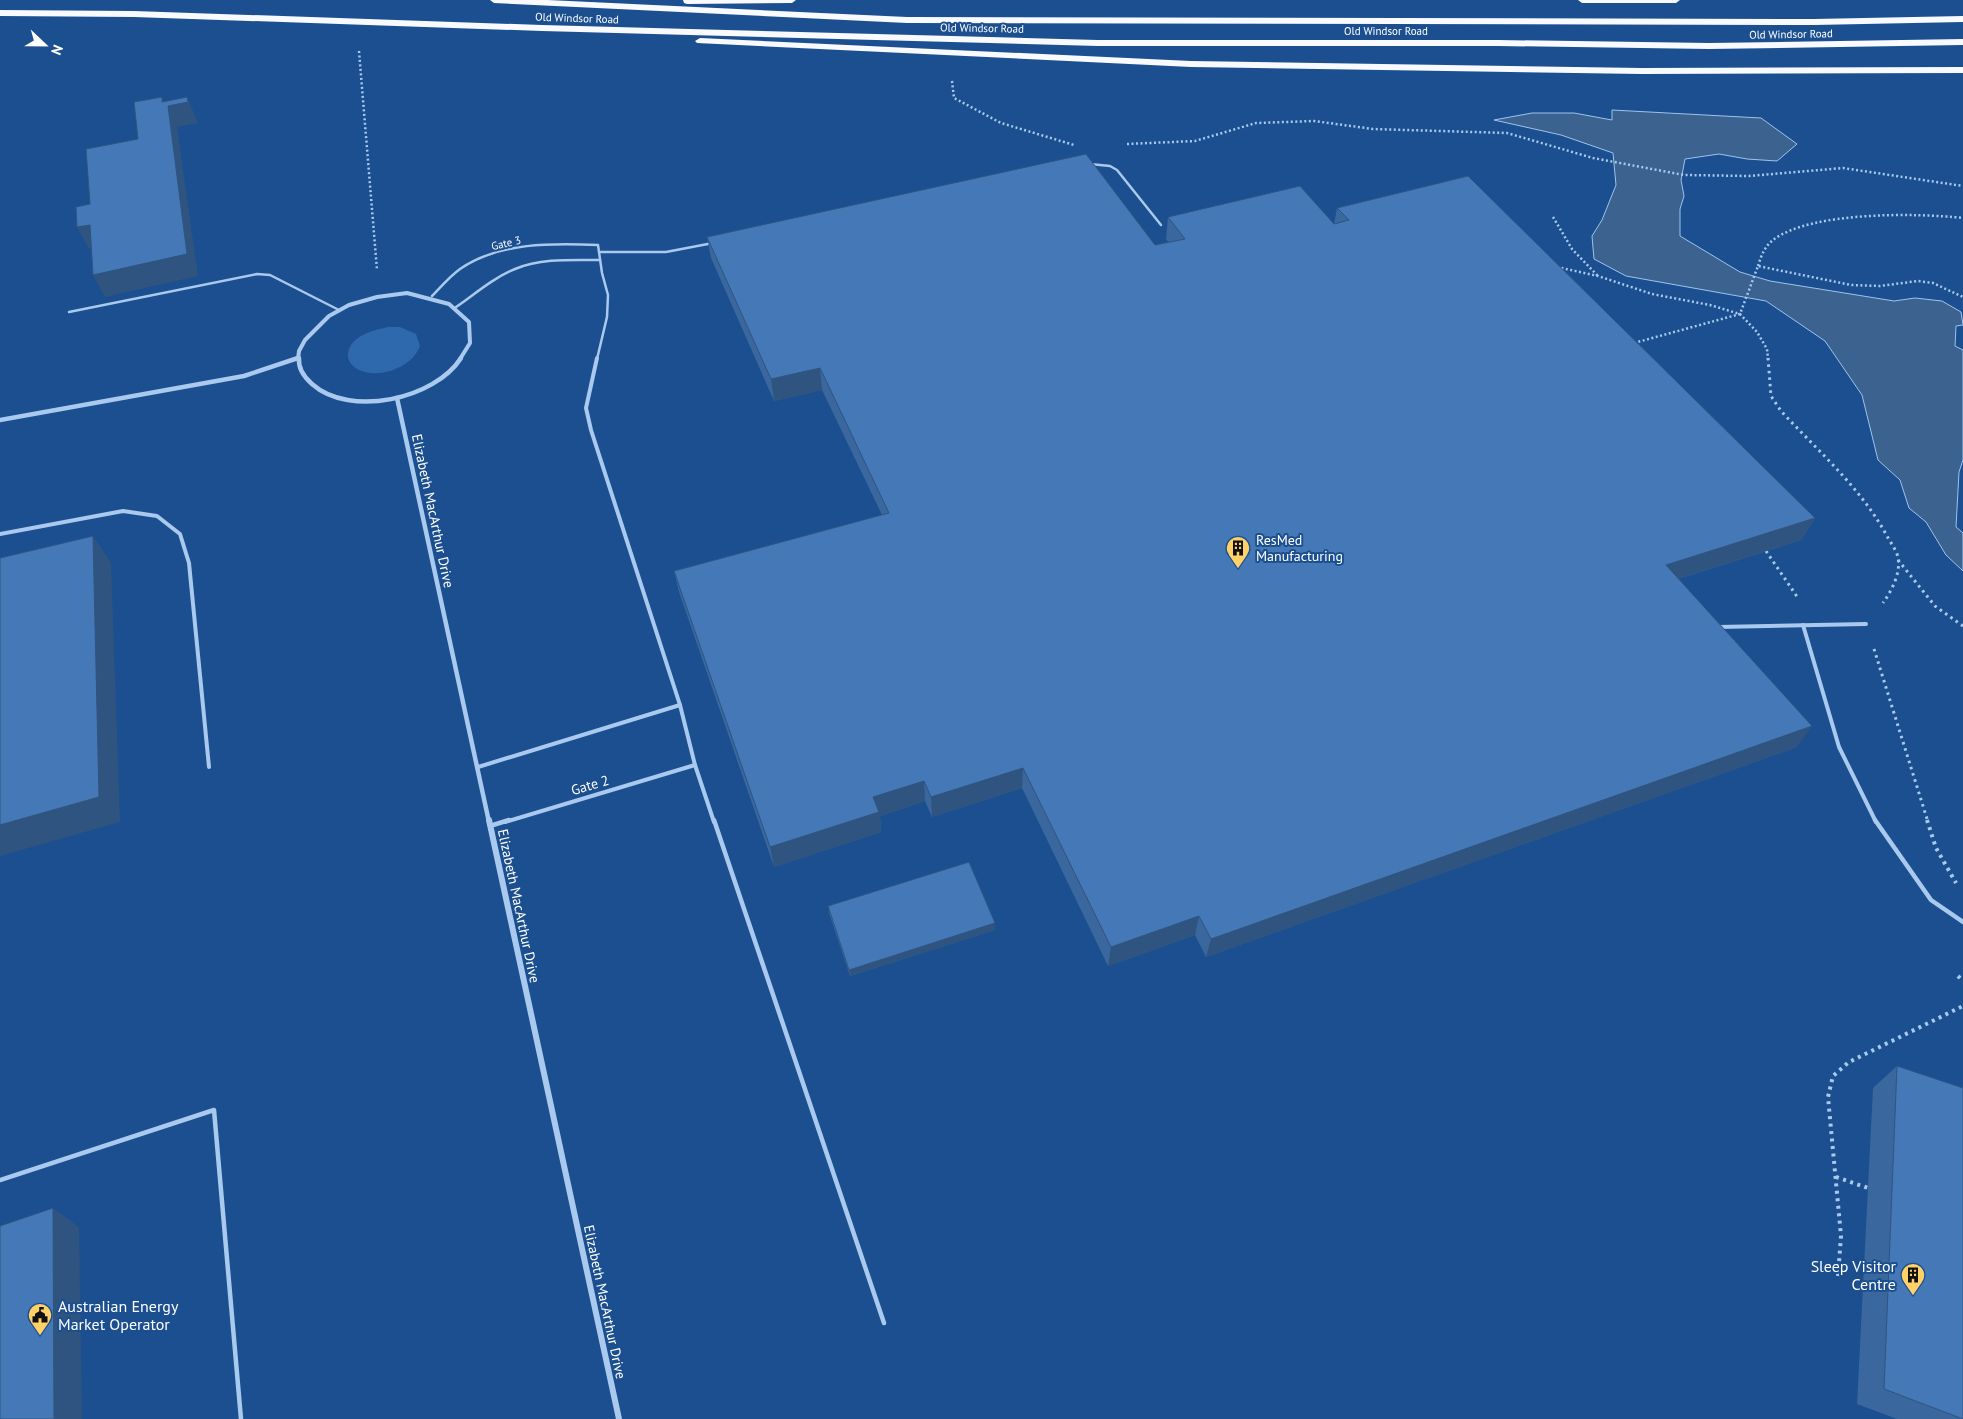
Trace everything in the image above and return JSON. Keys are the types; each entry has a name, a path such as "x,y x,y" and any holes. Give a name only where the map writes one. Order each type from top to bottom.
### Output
{"highway":[{"name":"Old Windsor Road","path":"494,0 907,20 1814,22 1963,19"},
{"path":"526,1 792,0"},
{"path":"1582,0 1676,0"},
{"name":"Old Windsor Road","path":"0,13 134,14 542,28 1098,43 1498,42 1709,46 1963,42"},
{"path":"542,28 741,44 1191,64 1642,71 1963,70"}],"street":[{"path":"407,293 432,296 456,307 467,316 472,329 471,343 462,358 444,376 426,388 397,398 367,402 338,399 311,386 300,370 298,358 304,339 330,315 355,302 380,296 407,293"},
{"path":"0,420 244,376 298,358"},
{"name":"Elizabeth MacArthur Drive","path":"397,398 619,1419"}],"lane":[{"path":"1086,164 1110,166 1117,170 1161,225"},
{"name":"Gate 3","path":"432,296 462,268 510,249 558,243 598,245 599,252"},
{"path":"714,243 666,252 599,252 608,295 607,318 586,396 586,408 591,430 680,705 695,765 884,1323"},
{"name":"Gate 3","path":"456,307 503,276 525,265 555,261 600,260"},
{"path":"69,312 257,274 270,275 339,310"},
{"path":"0,534 123,511 157,516 180,534 189,563 209,767"},
{"path":"1711,627 1866,624"},
{"path":"1802,625 1839,747 1878,826 1931,900 1963,922"},
{"path":"478,767 680,705"},
{"name":"Gate 2","path":"490,826 695,765"},
{"path":"0,1180 214,1110 241,1419"}],"path":[{"path":"359,51 380,296"},
{"path":"952,79 954,98 1001,123 1078,146"},
{"path":"1127,144 1195,141 1256,123 1314,121 1373,129 1507,133 1593,158 1684,175 1749,176 1843,168 1963,186"},
{"path":"1630,344 1740,314 1764,249 1775,238 1790,230 1821,222 1919,214 1963,218"},
{"path":"1553,217 1564,239 1577,257 1598,276"},
{"path":"1553,266 1598,276 1652,294 1710,305 1740,314 1757,332 1767,349 1771,396 1780,411 1863,500 1885,530 1898,556 1897,574 1889,595 1876,614 1866,624 1936,848 1959,888"},
{"path":"1758,266 1851,285 1880,286 1918,280 1932,283 1963,297"},
{"path":"1766,551 1803,604 1813,625"},
{"path":"1898,560 1935,606 1963,626"},
{"path":"1958,976 1963,981"},
{"path":"1838,1276 1841,1236 1828,1097 1833,1076 1849,1062 1963,1006"},
{"path":"1836,1178 1868,1188"}],"shaded area":[{"path":"1612,110 1761,118 1797,144 1777,161 1747,159 1719,154 1685,159 1681,180 1684,196 1680,209 1680,236 1740,272 1770,281 1894,301 1915,298 1942,301 1961,312 1963,325 1956,326 1955,346 1963,350 1963,460 1959,472 1956,527 1963,533 1963,571 1946,555 1926,522 1909,508 1900,480 1878,460 1862,395 1825,341 1766,301 1626,276 1594,259 1592,236 1602,220 1616,185 1613,153 1561,135 1494,120 1532,113 1574,113 1612,120"},
{"path":"389,327 400,327 416,334 420,346 416,354 402,366 384,372 365,372 353,366 349,360 348,353 354,342 364,334"}],"building":[{"path":"162,97 162,102 187,97 188,102 168,106 187,254 93,275 90,225 77,227 76,207 90,204 86,149 138,139 134,102"},
{"name":"ResMed Manufacturing","path":"1086,154 1155,245 1185,239 1168,217 1300,186 1334,224 1349,220 1337,208 1468,176 1815,518 1666,565 1812,726 1211,939 1199,916 1111,947 1023,768 931,797 924,781 873,797 879,812 770,847 674,571 889,513 820,368 771,379 707,237"},
{"path":"93,536 99,797 0,825 0,558"},
{"path":"969,862 995,923 849,970 828,906"},
{"name":"Sleep Visitor Centre","path":"1897,1066 1963,1088 1963,1419 1884,1389"},
{"name":"Australian Energy Market Operator","path":"53,1208 54,1419 0,1419 0,1226"}],"place":[{"name":"ResMed Manufacturing","path":"1238,569"},
{"name":"Sleep Visitor Centre","path":"1913,1296"},
{"name":"Australian Energy Market Operator","path":"40,1336"}]}
